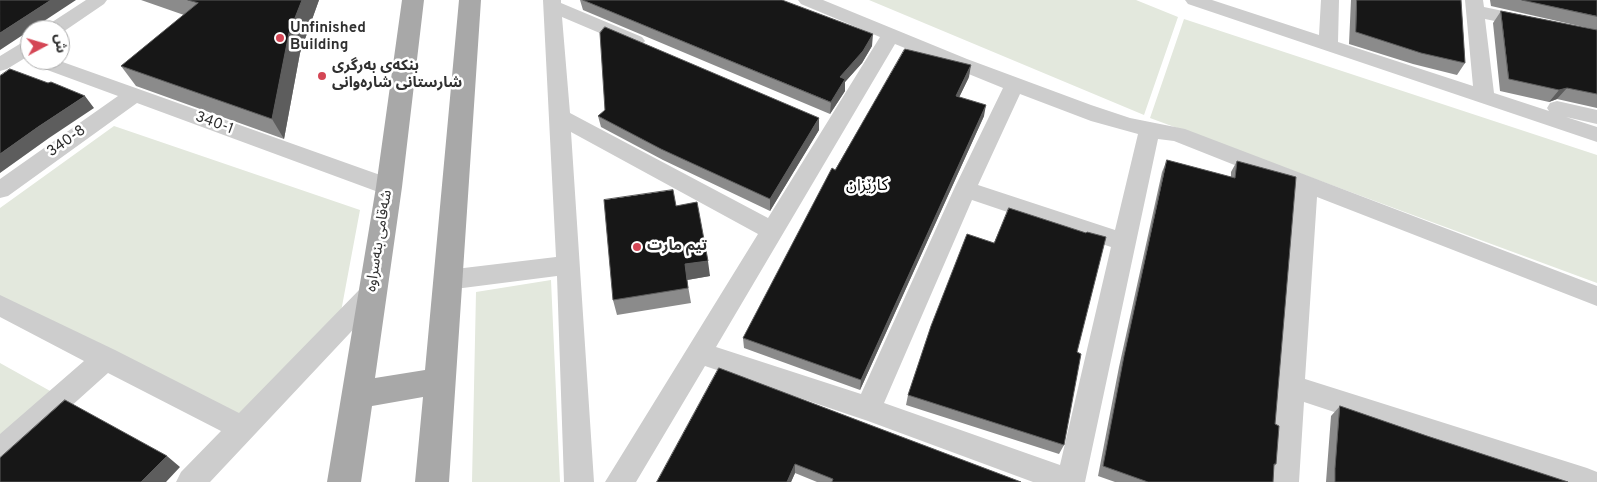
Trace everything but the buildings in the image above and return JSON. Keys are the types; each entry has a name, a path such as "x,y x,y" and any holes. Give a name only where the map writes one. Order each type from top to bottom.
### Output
{"main road":[{"name":"شەقامی بنەسراوە","path":"344,482 389,187 414,0"},
{"path":"432,482 470,0"},
{"path":"358,394 439,381"}],"street":[{"path":"68,20 98,0"},
{"path":"807,0 890,36 1014,85 1149,131 1177,134 1597,296"},
{"path":"1194,0 1483,94 1597,135"},
{"path":"1328,45 1330,0"},
{"path":"579,482 569,265 552,3 653,49"},
{"path":"1483,94 1474,6 1550,26"},
{"path":"620,482 773,232 827,123 890,36"},
{"path":"0,65 20,57"},
{"name":"340-1","path":"70,70 389,187"},
{"path":"868,409 965,190 1014,85"},
{"path":"1483,94 1597,117"},
{"name":"340-8","path":"0,190 134,95"},
{"path":"558,116 773,232"},
{"path":"699,353 868,409 1070,482 1126,242 1149,131"},
{"path":"1284,482 1307,184"},
{"path":"965,190 1126,242"},
{"path":"447,280 569,265"},
{"path":"191,482 372,294"},
{"path":"0,304 243,429"},
{"path":"0,452 106,358"},
{"path":"1292,386 1588,482"}],"shaded area":[{"path":"869,0 1136,0 1178,17 1144,115"},
{"path":"1184,19 1597,155 1597,283 1150,118"},
{"path":"114,126 360,210 340,317 231,431 0,311 0,208"},
{"path":"551,280 560,482 472,482 476,292"},
{"path":"0,363 52,392 0,439"}],"place":[{"name":"Unfinished Building","path":"280,38"},
{"name":"بنكەی بەرگری شارستانی شارەوانی","path":"322,76"},
{"name":"تيم مارت","path":"637,247"}],"district":[{"name":"کارێزان","path":"867,187"}]}
